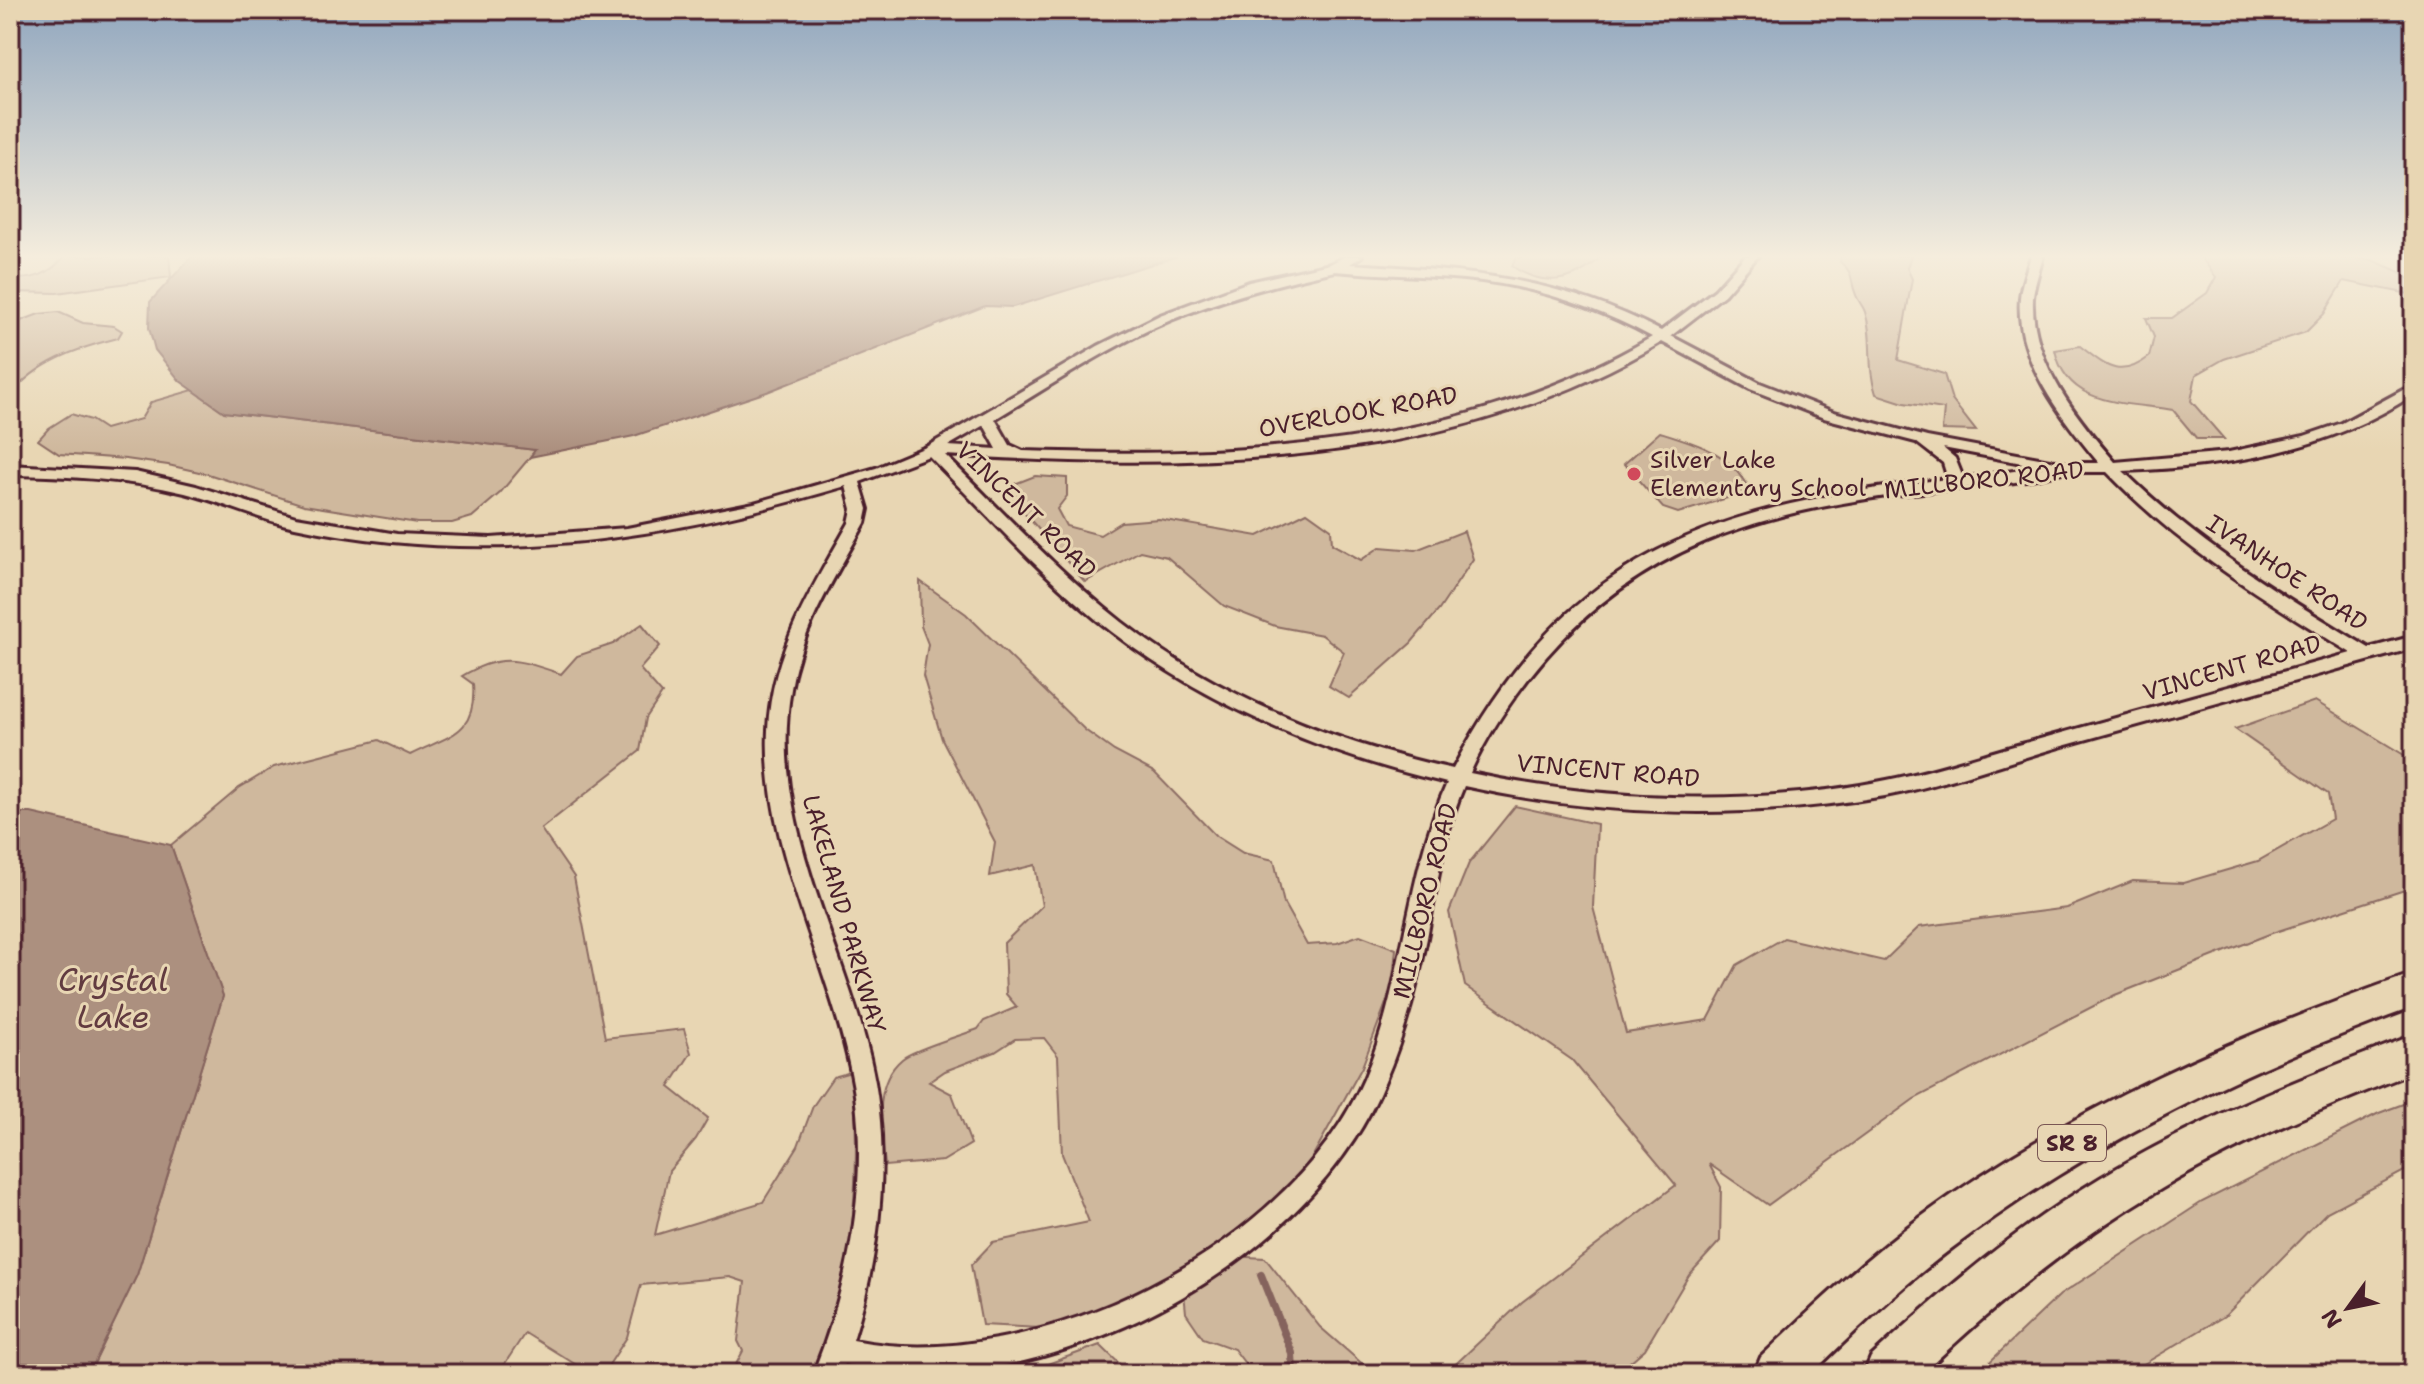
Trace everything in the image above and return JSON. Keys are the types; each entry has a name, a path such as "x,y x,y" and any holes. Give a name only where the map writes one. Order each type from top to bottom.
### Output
{"highway":[{"name":"SR 8","path":"1778,1374 1872,1285 1925,1242 2054,1153 2202,1073 2414,990"},
{"name":"SR 8","path":"1888,1374 1940,1323 2023,1256 2147,1174 2303,1096 2414,1053"}],"street":[{"path":"10,470 135,477 191,489 327,529 397,539 469,543 562,540 658,528 756,508 852,481 931,450 1103,349 1160,321"},
{"path":"1631,321 1744,381 1803,405 1921,439 2065,466"},
{"name":"OVERLOOK ROAD","path":"931,450 1140,460 1257,455 1397,434 1468,417 1547,392 1620,361 1684,321"},
{"name":"IVANHOE ROAD","path":"2028,321 2032,345 2055,395 2079,431 2111,467 2220,563 2365,654"},
{"name":"MILLBORO ROAD","path":"838,1350 869,1358 948,1361 1022,1348 1090,1328 1153,1299 1244,1239 1320,1169 1345,1137 1365,1101 1398,1009 1439,829 1458,778 1484,727 1517,680 1576,614 1623,577 1661,554 1713,532 1792,508 1865,493 2019,477 2065,466 2111,467 2257,452 2307,441 2360,422 2414,388"},
{"path":"987,418 1004,448 1020,456"},
{"path":"1921,439 1950,461 1957,482"},
{"name":"VINCENT ROAD","path":"931,450 1074,592 1152,652 1200,681 1270,716 1388,761 1458,778 1594,799 1691,805 1839,797 1946,774 2414,642"},
{"name":"LAKELAND PARKWAY","path":"826,1374 838,1350 851,1301 868,1188 867,1105 849,1020 791,839 781,789 779,750 782,688 801,625 857,523 860,509 852,481"}],"shaded area":[{"path":"22,321 78,321 114,326 122,331 118,338 88,346 45,365 10,396 10,325"},
{"path":"1905,321 1898,360 1944,374 1952,400 1976,431 1942,430 1944,409 1904,403 1876,394 1871,373 1868,322"},
{"path":"2147,321 2317,321 2306,332 2224,359 2196,375 2191,401 2224,439 2197,439 2173,410 2118,403 2085,392 2062,369 2055,350 2080,346 2113,368 2129,368 2149,357 2154,337"},
{"path":"193,390 225,412 536,450 500,493 472,517 452,523 417,523 304,505 208,474 168,465 59,454 38,440 49,428 71,414 91,420 105,429 141,419 151,402"},
{"path":"1660,432 1701,446 1724,459 1734,467 1751,491 1678,513 1663,508 1624,464"},
{"path":"1035,476 1067,478 1067,496 1057,509 1066,526 1100,535 1121,522 1159,519 1258,536 1307,512 1331,529 1332,544 1361,560 1380,547 1416,550 1464,531 1473,559 1439,610 1411,643 1349,698 1329,686 1344,652 1322,635 1275,626 1224,606 1167,557 1140,551 1085,582 1012,499 1012,485"},
{"path":"920,581 966,614 1085,730 1114,751 1154,772 1216,836 1243,853 1274,860 1284,904 1307,945 1337,943 1360,935 1396,949 1392,987 1362,1067 1299,1181 1212,1255 1265,1258 1320,1327 1374,1374 1253,1374 1234,1349 1203,1338 1186,1313 1183,1281 1153,1287 1059,1329 982,1325 971,1265 993,1242 1089,1222 1062,1154 1058,1056 1044,1038 1015,1039 995,1052 945,1071 929,1082 952,1094 971,1144 943,1161 885,1166 882,1095 892,1070 908,1055 978,1029 984,1021 1017,1007 1006,994 1004,943 1042,906 1035,865 990,876 995,842 942,739 923,676 928,644 921,626"},
{"path":"642,624 660,646 640,669 662,694 646,718 640,751 541,829 574,877 605,1038 684,1029 691,1053 669,1087 708,1118 696,1139 669,1171 655,1235 763,1202 798,1146 813,1106 833,1077 851,1072 856,1160 849,1254 838,1310 815,1374 723,1374 732,1372 743,1351 738,1341 745,1282 730,1277 641,1285 627,1337 603,1374 591,1374 525,1333 498,1374 89,1374 137,1275 223,996 171,845 239,788 274,767 379,740 410,755 448,737 465,724 470,714 473,684 462,676 476,668 511,661 561,674 577,656 613,644"},
{"path":"2315,701 2414,761 2414,887 2272,933 2115,995 1914,1099 1768,1205 1709,1164 1721,1187 1720,1241 1689,1275 1645,1349 1616,1374 1445,1374 1522,1302 1676,1185 1572,1060 1465,986 1449,912 1469,863 1515,806 1597,824 1593,907 1626,1033 1708,1020 1737,965 1784,938 1884,961 1919,927 2067,908 2133,881 2183,883 2258,861 2332,819 2328,794 2235,729"},
{"path":"2414,1100 2414,1166 2327,1212 2226,1315 2127,1374 1977,1374 2060,1295 2202,1202 2379,1113"},
{"path":"1100,1345 1130,1374 1020,1374"}],"water":[{"path":"149,321 948,321 767,392 634,436 530,457 535,450 224,412 180,381 155,350"},
{"name":"Crystal Lake","path":"10,813 31,813 171,845 223,996 137,1275 89,1374 10,1374"}],"waterway":[{"path":"1261,1275 1292,1353 1293,1374"}],"place":[{"name":"Silver Lake Elementary School","path":"1634,474"}]}
